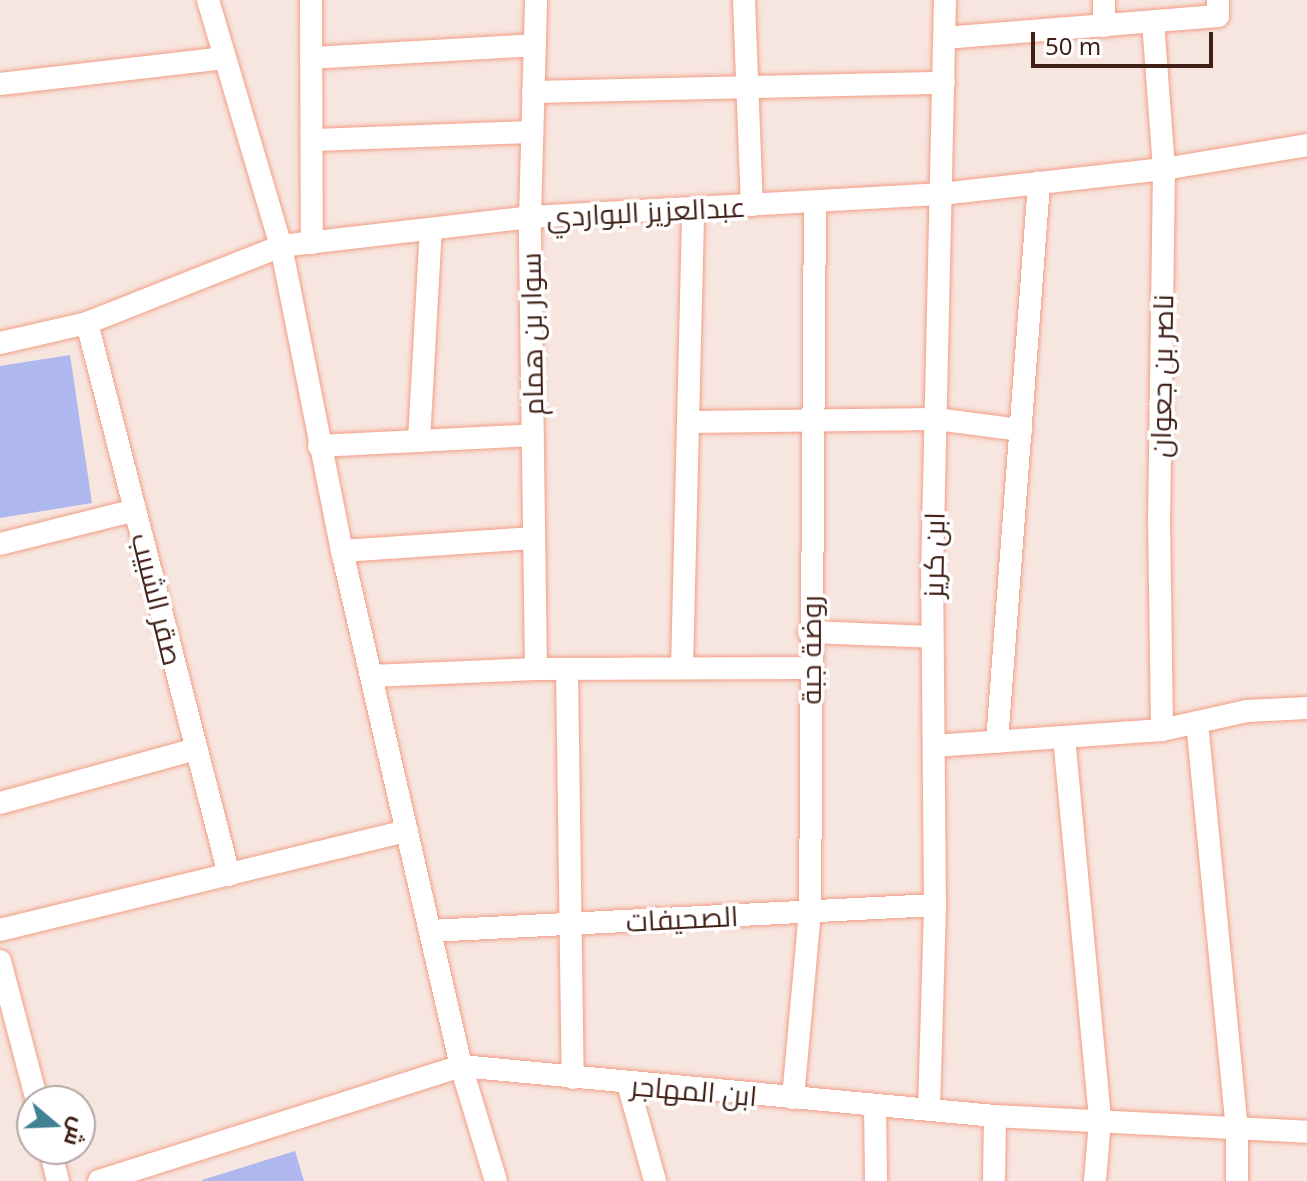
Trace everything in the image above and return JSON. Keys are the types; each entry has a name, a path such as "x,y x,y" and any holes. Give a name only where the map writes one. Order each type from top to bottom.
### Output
{"street":[{"path":"208,0 281,246 342,551 461,1066 496,1181"},
{"path":"311,0 312,243"},
{"name":"سوار بن همام","path":"536,0 530,217 536,669"},
{"path":"744,0 752,205"},
{"name":"ابن كريز","path":"929,1110 935,905 932,637 945,0"},
{"path":"1104,0 1104,26"},
{"path":"944,38 1153,22 1218,8"},
{"name":"ناصر بن جعوان","path":"1153,22 1164,169 1159,515 1162,730"},
{"path":"311,58 535,45"},
{"path":"0,84 225,58"},
{"path":"533,92 944,83"},
{"path":"312,140 532,132"},
{"name":"عبدالعزيز البواردي","path":"0,343 87,323 281,246 530,217 941,194 1164,169 1307,145"},
{"path":"997,742 1039,183"},
{"name":"روضة جبة","path":"793,1098 810,912 809,632 815,202"},
{"path":"682,668 693,208"},
{"path":"419,441 431,229"},
{"name":"صقر الشبيب","path":"87,323 229,875"},
{"path":"688,422 812,423 936,419 1021,430"},
{"path":"319,446 533,435"},
{"path":"0,544 135,510"},
{"path":"342,551 534,538"},
{"path":"809,632 932,637"},
{"path":"371,676 536,669 809,668"},
{"path":"567,669 573,1078"},
{"path":"934,746 1162,730 1247,711 1307,708"},
{"path":"1197,722 1237,1129 1237,1181"},
{"path":"1064,737 1100,1121 1095,1181"},
{"path":"0,803 196,749"},
{"path":"0,930 407,831"},
{"name":"الصحيفات","path":"430,931 935,905"},
{"path":"0,961 33,1085"},
{"name":"ابن المهاجر","path":"99,1181 144,1174 461,1066 995,1116 1307,1132"},
{"path":"628,1084 655,1181"},
{"path":"875,1105 876,1181"},
{"path":"994,1181 995,1116"}],"building":[{"path":"70,355 92,503 0,518 0,366"},
{"path":"295,1151 304,1181 202,1181 202,1180"}]}
